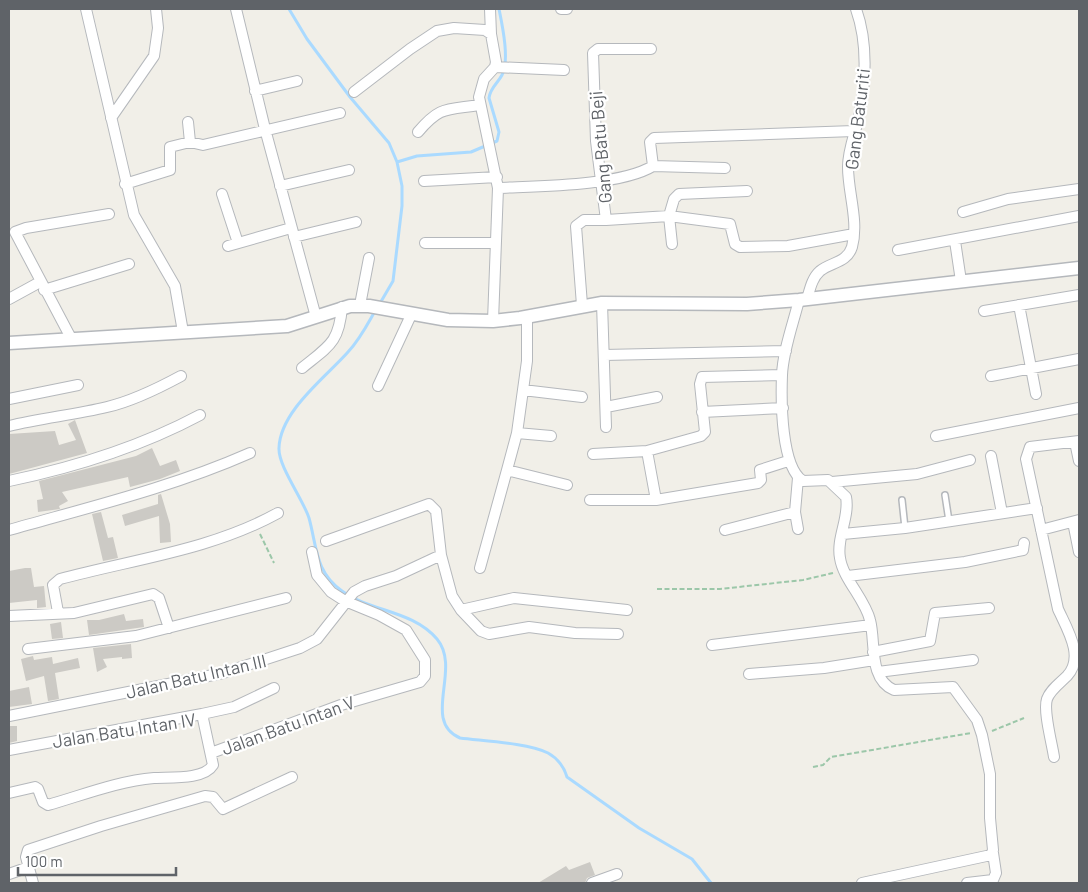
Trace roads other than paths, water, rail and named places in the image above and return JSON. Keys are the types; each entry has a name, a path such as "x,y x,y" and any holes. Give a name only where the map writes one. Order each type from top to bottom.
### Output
{"street":[{"path":"86,9 125,184 134,214 176,286 183,332"},
{"path":"111,118 154,56 158,28 156,9"},
{"path":"236,9 255,91 316,317"},
{"path":"490,9 495,67 481,85 479,105 498,188 493,321"},
{"path":"561,9 567,9"},
{"name":"Gang Baturiti","path":"788,461 782,375 786,351 803,300 814,278 819,272 848,256 854,234 848,167 861,103 864,50 856,9"},
{"path":"354,92 437,31 454,28 484,30 491,34"},
{"name":"Gang Batu Beji","path":"582,305 576,226 584,220 606,220 596,141 593,54 598,49 651,49"},
{"path":"495,67 564,70"},
{"path":"255,91 297,81"},
{"path":"418,132 430,118 439,112 479,105"},
{"path":"125,184 167,172 171,166 170,147 190,142 203,145 340,113"},
{"path":"188,122 190,142"},
{"path":"653,166 650,142 654,138 854,130"},
{"path":"498,188 601,181 645,172 653,166 725,168"},
{"path":"280,186 349,170"},
{"path":"424,181 497,177"},
{"path":"962,212 1008,198 1079,189"},
{"path":"672,244 670,216 674,199 679,194 747,190"},
{"path":"222,194 238,243"},
{"path":"71,338 14,232 26,228 109,214"},
{"path":"606,220 670,216 730,224 735,244 740,247 788,246 854,234"},
{"path":"898,250 955,241 1079,216"},
{"path":"228,246 292,232 356,222"},
{"path":"955,241 961,281"},
{"path":"425,243 495,244"},
{"path":"360,305 369,258"},
{"path":"9,299 42,286 129,264"},
{"path":"9,343 287,326 342,307 360,305 448,320 493,321 527,317 582,305 602,303 747,304 803,300 1079,268"},
{"path":"984,311 1079,295"},
{"path":"602,303 606,427"},
{"path":"1019,305 1036,394"},
{"path":"302,368 327,348 337,335 342,307"},
{"path":"378,386 412,313"},
{"path":"480,568 517,434 527,361 527,317"},
{"path":"604,354 786,351"},
{"path":"991,376 1079,359"},
{"path":"593,454 647,451 701,436 705,430 700,384 702,377 782,375"},
{"path":"9,426 46,417 106,407 153,391 181,376"},
{"path":"9,399 78,385"},
{"path":"523,390 582,397"},
{"path":"606,407 657,397"},
{"path":"702,412 784,408"},
{"path":"936,436 1079,408"},
{"path":"9,481 116,453 168,432 200,415"},
{"path":"517,434 551,436"},
{"path":"1054,757 1047,699 1053,689 1074,667 1076,653 1058,608 1027,452 1030,447 1077,442 1079,462"},
{"path":"647,451 656,500"},
{"path":"9,530 205,473 250,452"},
{"path":"991,456 1002,514"},
{"path":"832,482 917,474 970,460"},
{"path":"590,500 656,500 758,483 761,480 760,470 788,461 798,478 803,481 822,478 832,482 846,497 840,558 870,617 874,656 878,672 888,687 894,690 953,688 977,720 990,774 990,818 996,873 993,880 967,883"},
{"path":"507,470 567,485"},
{"path":"798,478 795,512 798,528"},
{"path":"326,540 429,504 436,511 441,555 452,596 461,610 481,631 488,634 529,627 574,633 618,634"},
{"path":"843,534 905,528 1037,508"},
{"path":"725,530 795,512"},
{"path":"58,612 53,585 60,579 175,552 256,525 278,513"},
{"path":"1041,530 1076,521 1079,552"},
{"path":"846,573 977,560 1023,550 1024,544"},
{"path":"312,552 314,565 321,582 349,597 365,586 396,576 441,555"},
{"path":"9,616 74,612 157,595 169,628"},
{"name":"Jalan Batu Intan V","path":"9,793 34,786 38,789 42,802 48,805 130,781 192,776 207,772 213,764 210,752 340,705 420,682 426,673 425,660 406,630 349,597"},
{"name":"Jalan Batu Intan III","path":"9,716 223,672 272,658 300,648 317,639 349,597"},
{"path":"28,649 90,643 169,628 286,598"},
{"path":"461,610 514,598 627,610"},
{"path":"749,674 824,668 930,641 935,613 989,608"},
{"path":"712,645 871,625"},
{"path":"878,672 973,660"},
{"path":"202,714 234,706 274,688"},
{"name":"Jalan Batu Intan IV","path":"9,750 202,714 210,752"},
{"path":"33,883 26,857 28,850 101,826 205,796 213,797 223,809 292,777"},
{"path":"862,883 976,859 993,853"},
{"path":"9,874 29,867"},
{"path":"592,883 617,874"}],"lane":[{"path":"945,495 949,522"},
{"path":"902,500 905,528"}],"waterway":[{"path":"289,9 307,39 350,97 389,143 397,162 402,186 402,206 393,281 379,305"},
{"path":"397,162 417,156 471,152 497,141 499,132 489,98 492,88 502,75 505,60 505,42 499,9"},
{"path":"375,311 352,347 295,408 281,434 279,448 282,464 306,510 318,558 327,576 333,584 353,598 416,622 437,639 444,651 446,665 442,707 443,720 449,730 460,738 529,747 548,753 560,763 567,777 639,828 692,859 711,883"}]}
